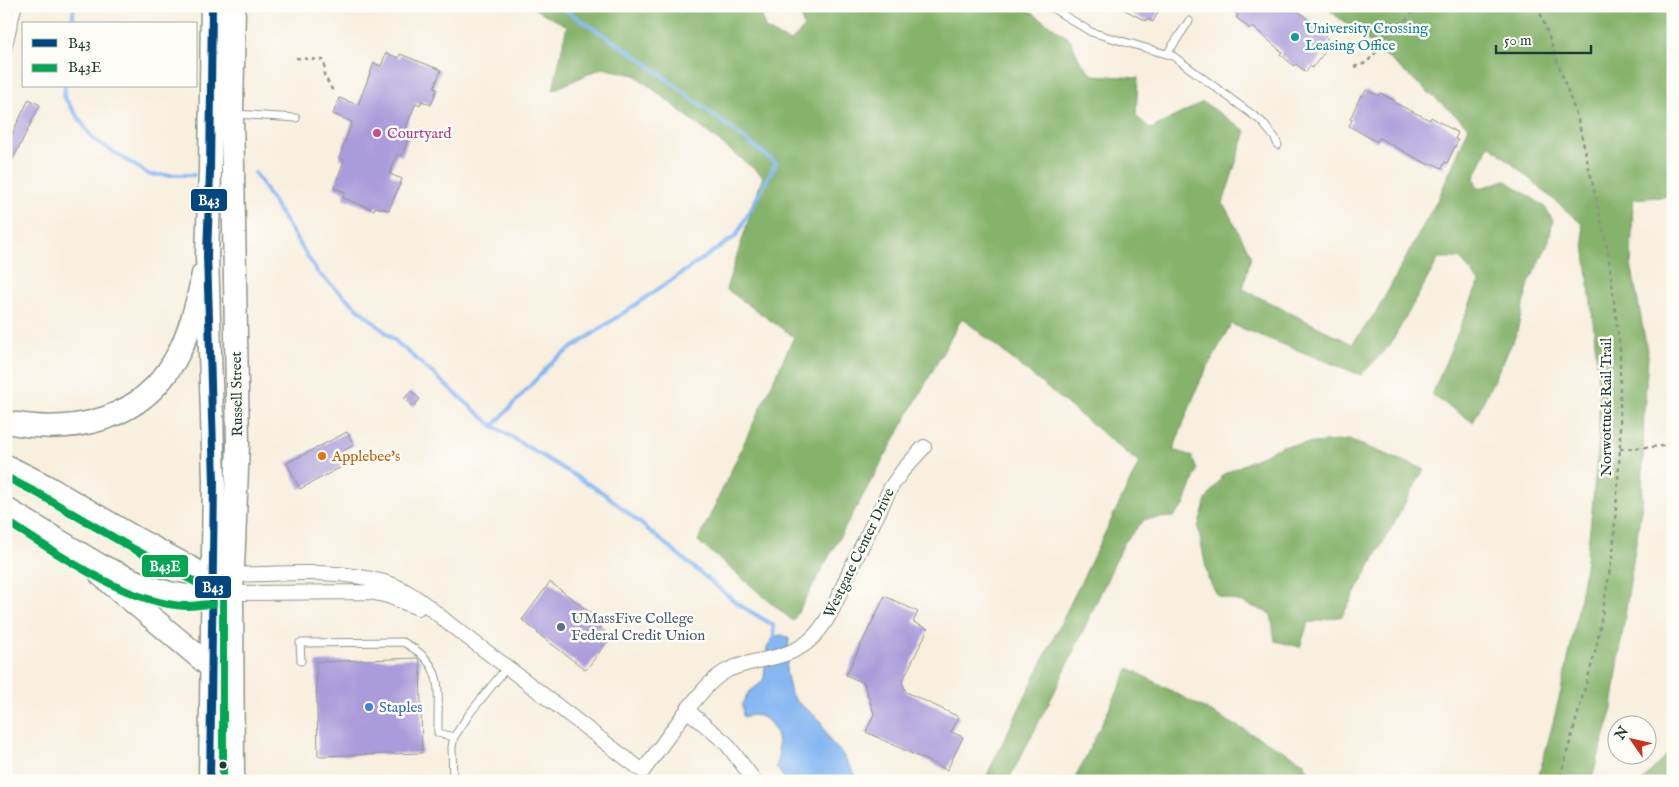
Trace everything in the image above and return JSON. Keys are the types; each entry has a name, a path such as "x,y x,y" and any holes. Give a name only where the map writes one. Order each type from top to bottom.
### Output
{"main road":[{"name":"Russell Street","path":"212,6 207,255 214,481 223,585 233,781"},
{"name":"Russell Street","path":"210,781 212,668 238,444 232,114 234,6"},
{"path":"6,422 38,427 67,427 93,422 118,413 141,398 168,371 185,341 198,300 207,255"},
{"path":"6,466 44,485 143,543 223,585"},
{"path":"6,509 68,547 135,582 156,590 188,596 223,585"},
{"path":"68,547 212,668"}],"street":[{"name":"Westgate Center Drive","path":"223,585 299,572 349,574 398,587 420,601 507,666 644,776 687,710 717,677 728,670 774,658 795,650 810,640 829,616 891,487 903,470 924,447"},
{"name":"Westgate Center Drive","path":"223,585 370,592 405,602 454,627"},
{"path":"687,710 726,743 755,781"}],"lane":[{"path":"6,56 18,6"},
{"path":"1051,8 1090,32 1173,56 1261,121 1275,138 1278,145"},
{"path":"1167,54 1188,21"},
{"path":"232,114 296,118"},
{"path":"301,661 300,643 403,642 416,649 431,662 437,682 438,734 454,737"},
{"path":"453,781 452,747 454,737 470,713 507,666"}],"path":[{"path":"1354,67 1366,63 1382,46 1385,36 1401,25 1421,6"},
{"name":"Norwottuck Rail Trail","path":"1538,6 1578,120 1608,252 1620,350 1620,449 1613,552 1596,649 1559,781"},
{"path":"296,58 323,60 325,63 324,75 334,93"},
{"path":"1620,449 1663,446 1673,442"}],"green space":[{"path":"529,6 763,6 761,10 765,29 790,42 804,28 799,6 1022,6 1070,39 1080,61 1093,75 1138,78 1136,116 1151,129 1203,102 1246,131 1223,203 1251,255 1243,289 1352,344 1377,311 1439,197 1469,127 1324,6 1673,6 1673,196 1633,199 1631,264 1648,356 1644,411 1642,503 1611,714 1606,714 1606,732 1591,781 1537,781 1557,709 1580,599 1586,562 1598,448 1598,382 1582,224 1489,144 1474,178 1478,189 1505,180 1544,206 1553,220 1548,244 1529,283 1516,335 1473,422 1432,395 1479,282 1460,258 1439,258 1390,345 1361,375 1231,324 1200,381 1173,450 1192,456 1197,470 1184,506 1173,517 1145,519 1124,543 1055,691 1008,781 984,781 1139,463 962,318 793,621 698,541 794,337 726,289 763,176 635,75 602,68 553,90 567,26"},
{"path":"1349,440 1424,469 1342,616 1308,623 1300,647 1275,641 1271,614 1244,603 1218,596 1208,578 1198,527 1206,500 1224,474 1282,446"},
{"path":"1129,668 1304,762 1313,781 1074,781"},
{"path":"1673,748 1673,781 1643,781 1645,778"}],"water":[{"path":"783,635 789,639 786,672 791,694 796,701 820,720 830,741 841,752 859,781 785,779 776,767 778,748 774,729 763,717 754,715 743,717 742,704 748,693 761,683 764,678 767,648 774,636"}],"building":[{"path":"1117,6 1161,6 1153,22 1146,19 1146,21"},
{"name":"University Crossing Leasing Office","path":"1227,6 1292,6 1322,31 1321,33 1330,41 1326,46 1328,48 1312,68 1310,66 1306,72 1296,64 1294,66 1280,54 1282,52 1252,26 1250,29"},
{"name":"Courtyard","path":"386,53 399,58 400,54 441,70 434,88 437,89 431,105 422,101 420,105 416,103 404,132 410,134 402,156 397,154 390,174 402,179 389,210 375,207 374,210 343,198 345,192 334,188 344,160 339,158 352,122 333,114 339,98 358,105 374,63 381,66"},
{"path":"1366,90 1379,96 1380,93 1395,101 1395,103 1430,120 1431,117 1458,133 1455,139 1458,140 1447,163 1445,162 1442,168 1431,163 1429,165 1379,138 1377,142 1349,126 1352,120 1350,119 1361,95 1363,96"},
{"path":"29,99 40,105 6,173 6,146"},
{"path":"411,391 420,399 413,407 404,399"},
{"name":"Applebee's","path":"347,432 354,445 341,452 347,464 300,489 287,463"},
{"path":"550,582 603,622 599,627 611,636 586,670 522,620"},
{"path":"885,596 918,612 913,622 928,629 902,682 906,692 959,717 951,732 963,737 947,770 866,732 874,714 864,683 846,675"},
{"name":"Staples","path":"417,658 420,661 422,753 318,756 316,662"}],"waterway":[{"path":"72,22 74,6"},
{"path":"493,426 553,361 736,236 776,163 638,57 559,6"},
{"path":"65,88 64,97 93,139 150,175 194,175"},
{"path":"255,173 318,273 493,426 605,494 738,604 773,625 775,641"}],"transit line":[{"name":"B43","path":"210,781 214,481 207,255 212,6"},
{"name":"B43E","path":"6,477 195,582 212,586 223,586 223,781"},
{"name":"B43E","path":"6,521 92,574 140,596 163,603 186,606 213,604"}],"place":[{"name":"University Crossing Leasing Office","path":"1295,37"},
{"name":"Courtyard","path":"377,133"},
{"name":"Applebee's","path":"322,456"},
{"name":"UMassFive College Federal Credit Union","path":"561,627"},
{"name":"Staples","path":"369,707"}]}
